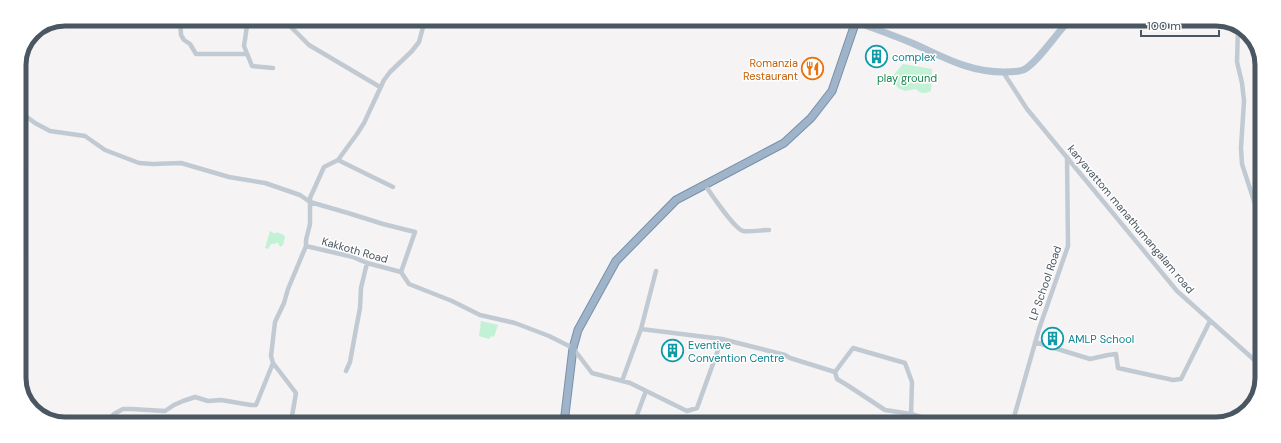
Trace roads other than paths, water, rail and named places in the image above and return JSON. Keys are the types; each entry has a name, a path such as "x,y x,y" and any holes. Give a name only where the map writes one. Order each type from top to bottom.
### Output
{"highway":[{"path":"565,417 573,348 578,330 616,261 676,200 784,143 811,118 832,91 852,26"}],"main road":[{"path":"867,26 954,62 976,69 1003,72 1023,70 1033,62 1064,26"}],"street":[{"path":"180,26 181,35 184,40 190,44 196,54 246,54"},
{"path":"247,26 244,46 252,66 273,68"},
{"path":"290,26 309,45 380,87"},
{"name":"Kakkoth Road","path":"401,272 368,263 353,257 306,246 306,240 310,224 310,198 324,167 338,160 364,123 380,87 390,72 412,51 419,42 424,26"},
{"path":"1238,33 1237,62 1244,100 1241,148 1242,164 1255,204"},
{"name":"karyavattom manathumangalam road","path":"1003,72 1027,109 1177,291 1255,360"},
{"path":"26,116 50,131 85,136 105,150 139,163 181,163 229,177 265,183 300,195 310,202 415,232 401,272 409,284 452,301 480,315 515,323 549,336 573,348 592,373 630,384 687,411 698,408 722,339"},
{"name":"LP School Road","path":"1014,417 1035,342 1068,246 1067,157"},
{"path":"338,160 393,186"},
{"path":"705,185 730,217 733,224 742,231 769,230"},
{"path":"292,417 296,393 273,363 271,356 275,322 306,246"},
{"path":"346,371 350,362 360,308 361,288 368,263"},
{"path":"622,381 641,329 656,271"},
{"path":"1035,342 1090,359 1116,354 1118,368 1173,380 1181,379 1210,321"},
{"path":"641,329 722,339 785,355 790,358 835,372"},
{"path":"835,372 853,348 905,363 912,382 911,414"},
{"path":"111,417 123,410 131,409 165,411 178,403 195,397 208,401 222,400 256,405 273,363"},
{"path":"835,372 837,379 885,410 921,417"},
{"path":"636,417 646,391"}],"place":[{"name":"complex","path":"877,57"},
{"name":"Romanzia Restaurant","path":"813,69"},
{"name":"AMLP School","path":"1053,339"},
{"name":"Eventive Convention Centre","path":"672,351"}],"park label":[{"name":"play ground","path":"907,78"}]}
